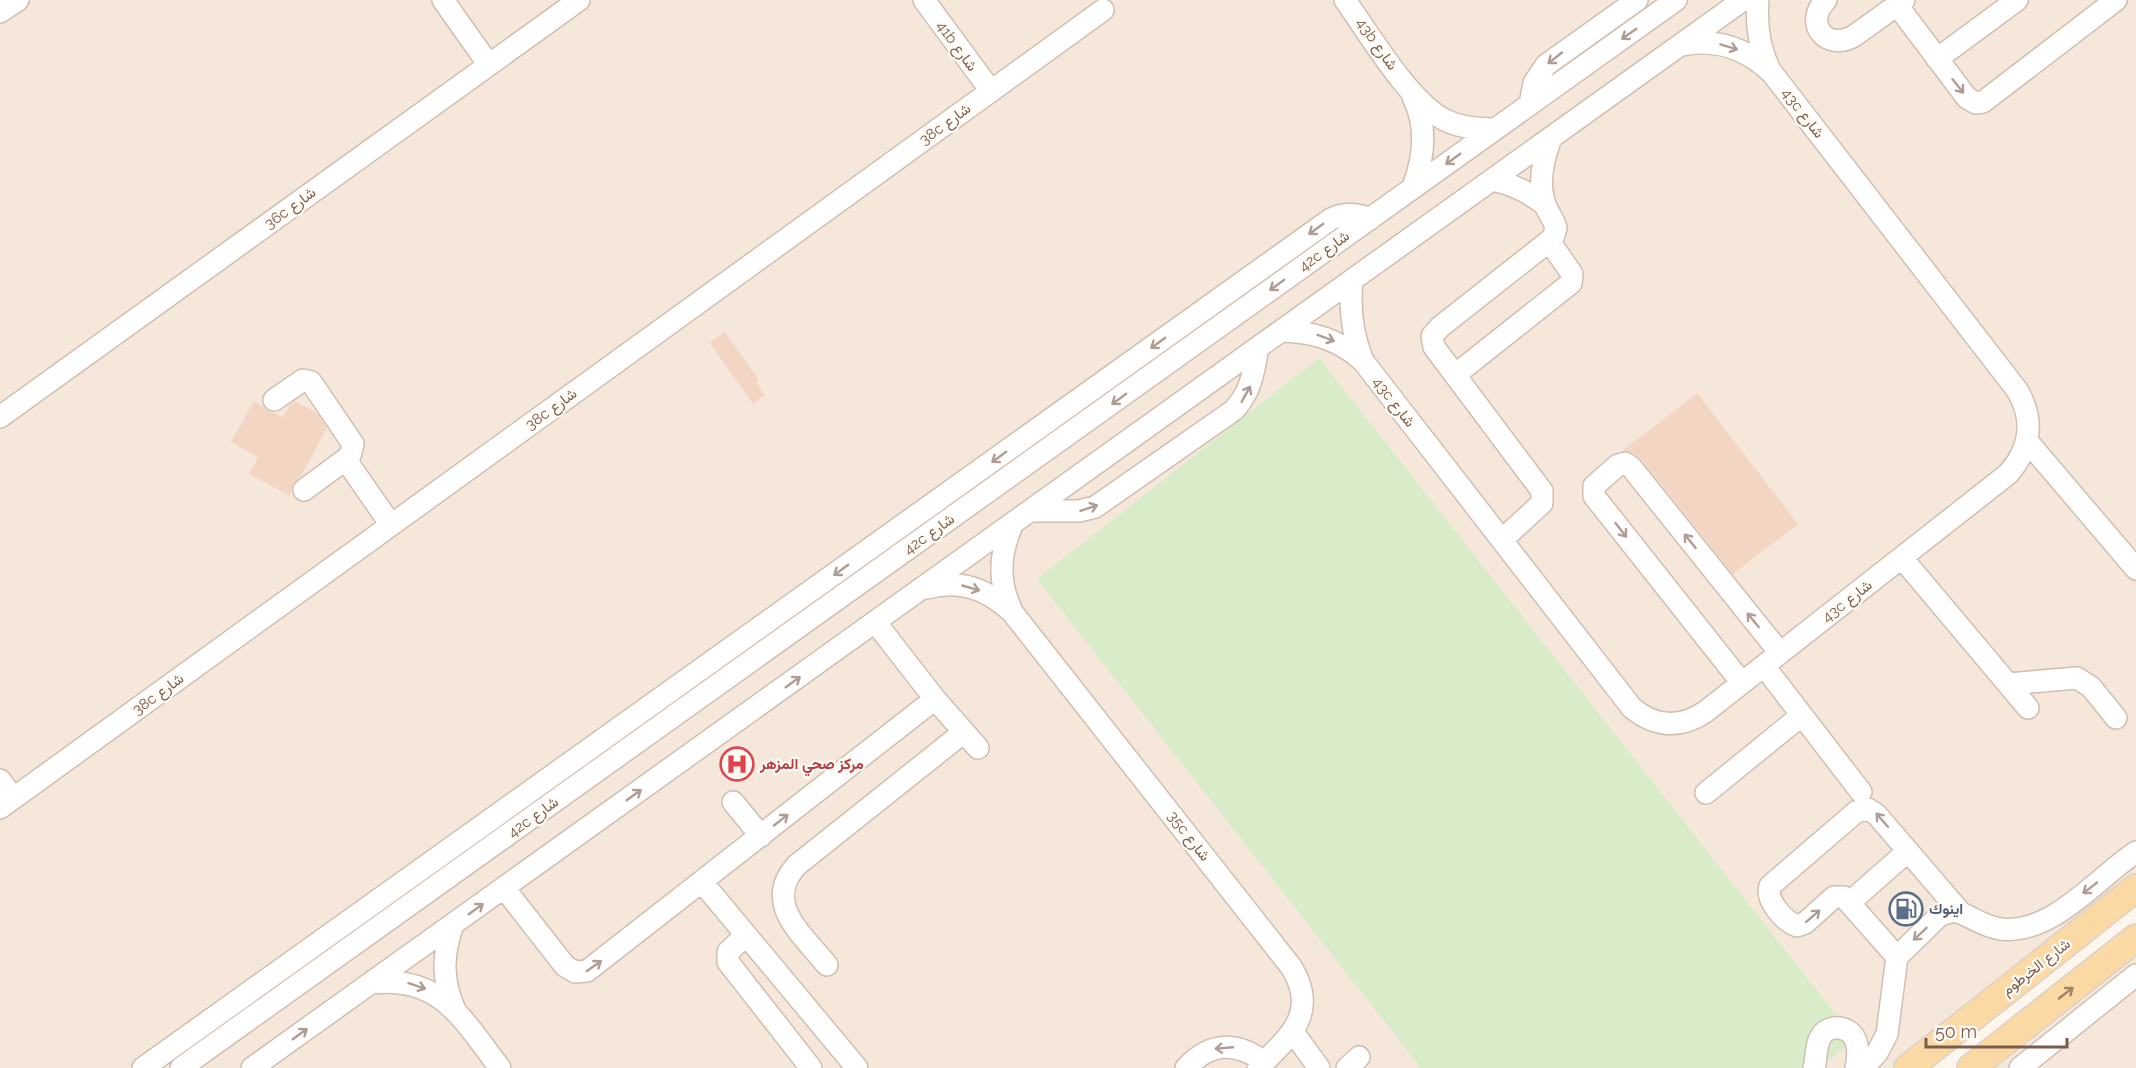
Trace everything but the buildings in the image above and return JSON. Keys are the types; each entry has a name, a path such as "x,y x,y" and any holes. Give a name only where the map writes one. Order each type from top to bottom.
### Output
{"main road":[{"name":"شارع الخرطوم","path":"1908,1068 2136,888"},
{"path":"1971,1068 2136,938"}],"street":[{"path":"0,12 18,0"},
{"path":"443,0 489,65"},
{"name":"36c شارع","path":"0,417 579,0"},
{"name":"41b شارع","path":"924,0 991,92"},
{"name":"43b شارع","path":"1345,0 1408,89 1416,104 1423,138 1423,155 1413,188"},
{"path":"1530,104 1534,83 1546,65 1637,0"},
{"name":"42c شارع","path":"181,1068 1676,0"},
{"path":"267,1064 372,983 1743,0"},
{"name":"43c شارع","path":"1282,331 1312,333 1327,337 1340,343 1363,362 1632,708 1641,715 1662,724 1685,723 1706,712 2008,474 2017,464 2028,442 2028,414 2017,390 1772,73 1765,60 1758,31 1758,0"},
{"path":"1826,0 1816,15 1816,24 1820,33 1836,42 1854,36 1900,3 1937,59 1970,100 1980,103 2115,0"},
{"path":"1937,59 2017,0"},
{"name":"38c شارع","path":"7,803 1103,10"},
{"name":"43c شارع","path":"1680,46 1708,42 1737,48 1750,54 1772,73"},
{"name":"43b شارع","path":"1408,89 1432,112 1446,121 1470,128 1495,129"},
{"path":"1502,540 1542,503 1542,491 1434,347 1432,336 1435,331 1550,242 1556,233 1556,228 1545,205 1542,178 1543,164 1551,138"},
{"path":"1492,180 1526,191 1545,205"},
{"path":"143,1068 1331,219 1354,214 1370,219"},
{"path":"1455,375 1571,283 1572,274 1550,242"},
{"name":"43c شارع","path":"1352,281 1350,314 1363,362"},
{"path":"1032,511 1079,511 1095,507 1234,410 1247,394 1258,348"},
{"path":"274,400 303,380 311,382 351,438 353,450 346,460 304,490"},
{"path":"2028,442 2136,569"},
{"path":"346,460 391,525"},
{"path":"1742,683 1594,496 1594,486 1618,465 1625,463 1631,467 1772,660 1802,715 1862,792"},
{"name":"35c شارع","path":"1012,525 1001,560 1001,578 1012,612"},
{"path":"1902,558 2028,708"},
{"name":"35c شارع","path":"924,588 940,584 972,586 987,592 1012,612 1293,968 1298,978 1303,1002 1302,1013 1293,1032 1261,1065"},
{"path":"876,623 935,699 978,748"},
{"path":"2008,684 2078,678 2091,687 2116,718"},
{"path":"504,888 569,970 581,973 587,971 935,699"},
{"path":"1706,793 1802,715"},
{"path":"827,965 787,915 782,902 783,888 788,875 797,865 964,732"},
{"path":"0,780 7,803"},
{"path":"733,802 761,836"},
{"path":"1897,957 1844,897 1837,896 1797,926 1791,923 1772,903 1768,892 1774,882 1859,810 1868,809 1873,811 1960,913"},
{"path":"1850,903 1908,851"},
{"path":"1863,1068 1877,1053 1887,1034 1897,957 1940,915 1954,911 1978,923 2003,929 2028,927 2052,918 2136,852"},
{"path":"702,882 857,1068"},
{"path":"453,925 444,959 444,977 455,1011"},
{"path":"746,935 728,952 728,962 811,1068"},
{"path":"2020,1068 2136,975"},
{"path":"372,983 390,981 408,983 442,998 500,1068"},
{"path":"1814,1068 1821,1036 1826,1031 1839,1028 1851,1033 1855,1039 1858,1055 1856,1068"},
{"path":"1293,1032 1319,1068"},
{"path":"1186,1068 1207,1051 1222,1047 1237,1047 1252,1053 1261,1065"}],"shaded area":[{"path":"0,0 2136,0 2136,879 1904,1068 0,1068"},
{"path":"2136,945 2136,1068 1980,1068"}],"green space":[{"path":"1319,358 1855,1039 1818,1068 1421,1068 1037,579"}],"place":[{"name":"مركز صحي المزهر","path":"737,764"},
{"name":"اينوك","path":"1906,909"}]}
